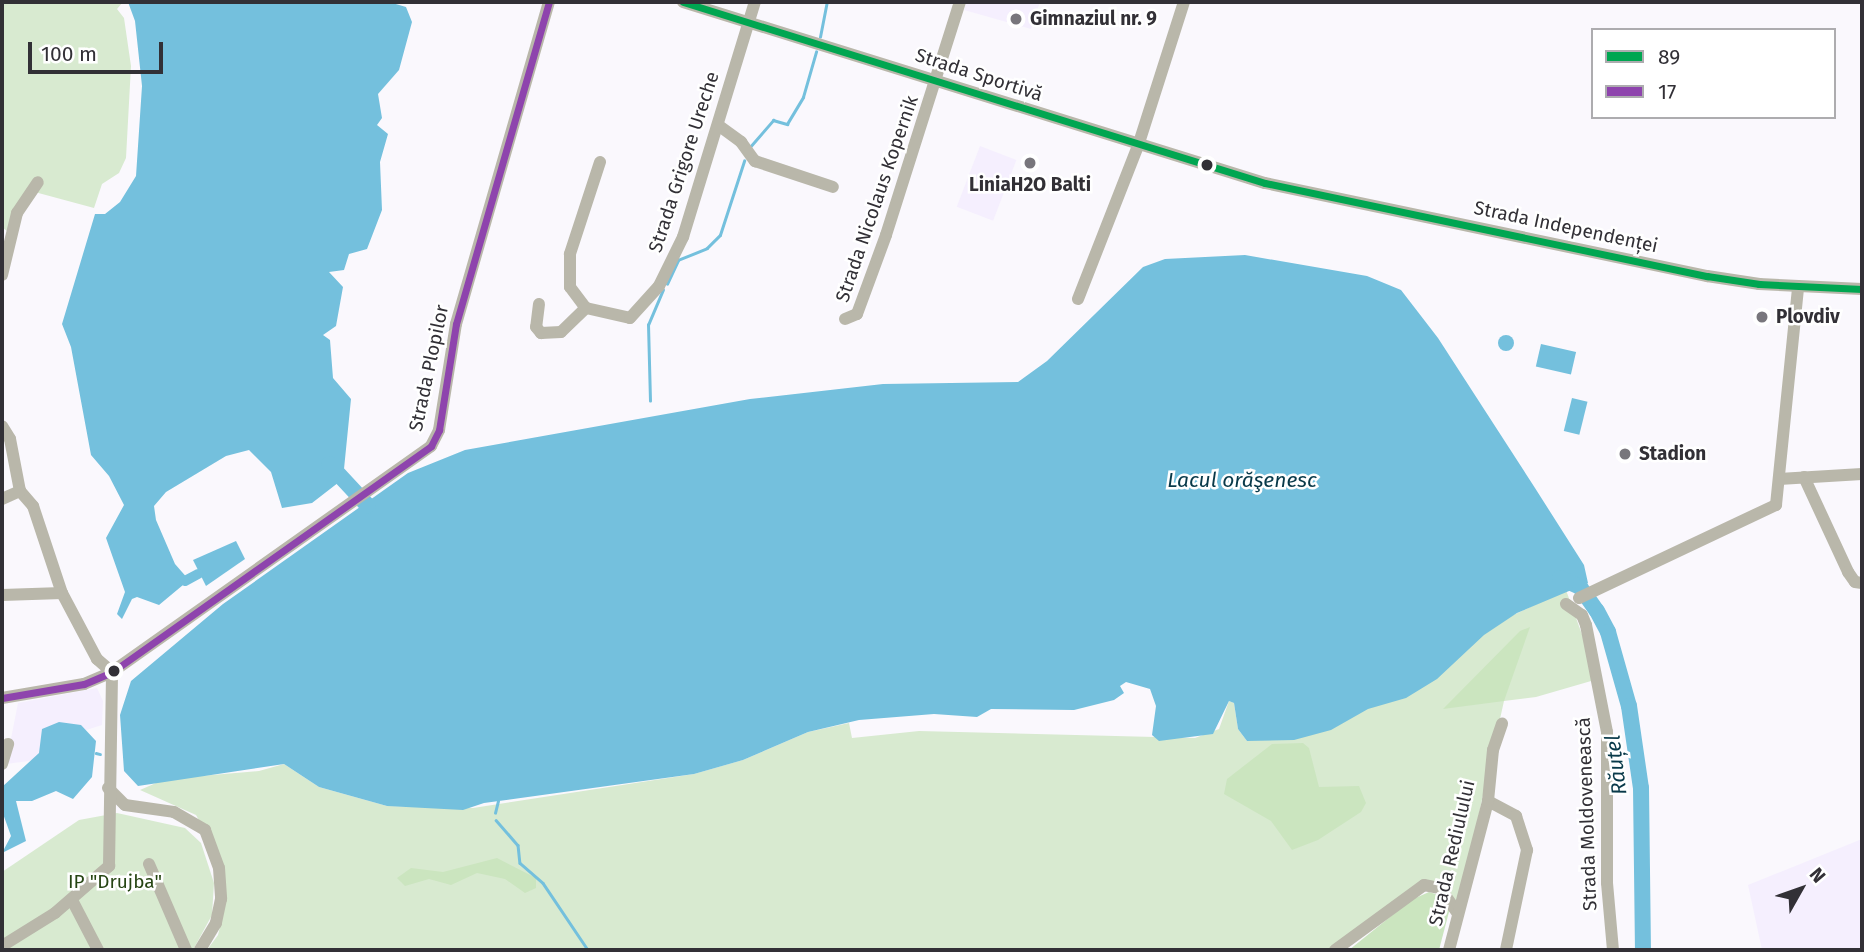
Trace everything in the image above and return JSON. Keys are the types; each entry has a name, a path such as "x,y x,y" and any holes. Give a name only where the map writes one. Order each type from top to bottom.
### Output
{"street":[{"name":"Strada Plopilor","path":"2,698 84,684 112,672 431,446 439,430 456,324 549,2"},
{"name":"Strada Sportivă","path":"683,2 1138,146 1265,183"},
{"name":"Strada Grigore Ureche","path":"586,309 630,318 659,286 682,237 755,2"},
{"name":"Strada Nicolaus Kopernik","path":"845,319 857,314 938,82 960,2"},
{"path":"1079,299 1138,146 1184,2"},
{"path":"718,125 741,142 755,161 833,187"},
{"path":"539,304 536,327 541,333 561,332 586,309 575,298 569,281 570,254 600,162"},
{"path":"2,275 17,213 38,182"},
{"name":"Strada Independenței","path":"1265,183 1707,276 1798,287 1862,289"},
{"path":"1579,598 1778,503 1798,287"},
{"path":"2,426 10,439 20,491 33,506 62,593 97,659 112,672 108,788 113,840 109,866 72,900 2,946"},
{"path":"1779,479 1862,474"},
{"path":"1804,477 1848,572 1855,582 1862,583"},
{"path":"2,499 20,491"},
{"path":"2,595 62,593"},
{"name":"Strada Moldovenească","path":"1566,604 1582,615 1586,625 1607,732 1607,883 1614,950"},
{"name":"Strada Rediulului","path":"1449,950 1488,801 1493,750 1502,724"},
{"path":"2,764 8,744"},
{"path":"108,788 125,805 174,811 205,830 219,868 220,899 216,923 200,950"},
{"path":"1488,801 1513,812 1527,843 1526,865 1506,950"},
{"path":"149,863 186,950"},
{"path":"1335,950 1424,885 1440,888 1457,912"},
{"path":"72,900 98,950"}],"shaded area":[{"name":"Gimnaziul nr. 9","path":"966,2 1040,2 1031,29 964,10"},
{"path":"980,146 1016,160 993,221 957,207"},
{"path":"97,688 103,701 102,725 80,732 52,758 6,764 18,703"},
{"path":"1862,839 1862,950 1762,950 1748,885"}],"green space":[{"path":"2,2 123,2 117,9 124,18 131,66 126,158 119,173 102,184 94,208 31,191 12,235 2,227"},
{"path":"1566,590 1598,679 1536,697 1504,701 1457,912 1431,884 1336,950 207,950 218,935 225,906 222,861 196,815 140,790 165,779 259,771 284,764 319,787 387,806 473,808 694,774 743,760 808,732 849,723 852,738 919,731 1195,738 1219,729 1229,701 1234,703 1238,729 1247,741"},
{"path":"1530,627 1504,701 1443,709 1520,631"},
{"path":"1303,743 1309,748 1319,787 1359,786 1366,803 1361,812 1318,840 1292,850 1271,821 1224,794 1227,779 1272,744"},
{"name":"IP \"Drujba\"","path":"117,813 185,828 201,843 214,883 212,915 193,950 2,950 2,872 79,820"},
{"path":"497,858 536,878 536,888 525,893 505,879 477,873 451,885 429,879 405,886 397,878 411,868 443,872"},
{"path":"1429,892 1442,896 1450,908 1439,950 1349,950 1411,900"}],"water":[{"path":"128,2 389,2 406,7 412,22 399,70 378,94 382,118 377,125 388,134 380,162 382,210 367,249 349,254 344,270 329,272 343,287 336,326 323,335 330,340 333,378 351,399 343,479 312,503 282,508 271,472 249,450 226,456 166,492 154,506 156,520 175,564 189,580 159,605 137,597 132,599 122,619 117,614 125,592 106,538 124,505 109,476 91,455 71,347 62,324 95,214 105,214 120,202 136,176 142,86 135,21"},
{"name":"Lacul orăşenesc","path":"1245,255 1367,276 1401,290 1438,338 1535,488 1584,565 1588,583 1517,613 1484,635 1437,679 1406,698 1368,709 1331,730 1294,740 1247,741 1238,729 1234,703 1229,701 1213,734 1159,741 1152,735 1156,706 1150,689 1126,682 1120,686 1124,693 1114,700 1074,710 991,709 977,717 934,714 859,720 808,732 743,760 694,774 484,803 463,810 387,806 319,787 284,764 138,786 124,771 120,715 131,681 223,604 408,473 465,450 750,399 883,384 1018,382 1047,361 1143,267 1165,259"},
{"path":"1506,335 1514,343 1506,351 1498,343"},
{"path":"1541,344 1576,352 1571,375 1536,366"},
{"path":"1572,398 1588,402 1579,435 1564,431"},
{"path":"236,541 245,559 206,586 193,560"},
{"path":"59,722 81,725 96,741 92,777 73,799 56,791 32,801 16,801 26,841 2,853 11,836 2,811 2,787 39,753 42,729"}],"waterway":[{"path":"820,37 827,2"},
{"path":"749,148 773,120 787,124 803,97 816,52"},
{"path":"667,284 678,260 707,248 720,235 744,161"},
{"path":"650,401 648,325 663,290"},
{"name":"Răuțel","path":"329,464 368,506"},
{"path":"185,581 198,574"},
{"name":"Răuțel","path":"1560,578 1580,587 1597,611 1608,632 1629,706 1641,788 1643,950"},
{"path":"96,753 100,754"},
{"path":"495,813 498,801"},
{"path":"496,820 518,845 520,863 543,883 588,950"}],"transit line":[{"name":"17","path":"2,698 84,684 112,672 431,446 439,430 456,324 549,2"},
{"name":"89","path":"683,2 1265,183 1707,276 1759,284 1862,289"}],"place":[{"name":"Gimnaziul nr. 9","path":"1016,19"},
{"name":"LiniaH2O Balti","path":"1030,163"},
{"name":"Plovdiv","path":"1762,317"},
{"name":"Stadion","path":"1625,454"}]}
